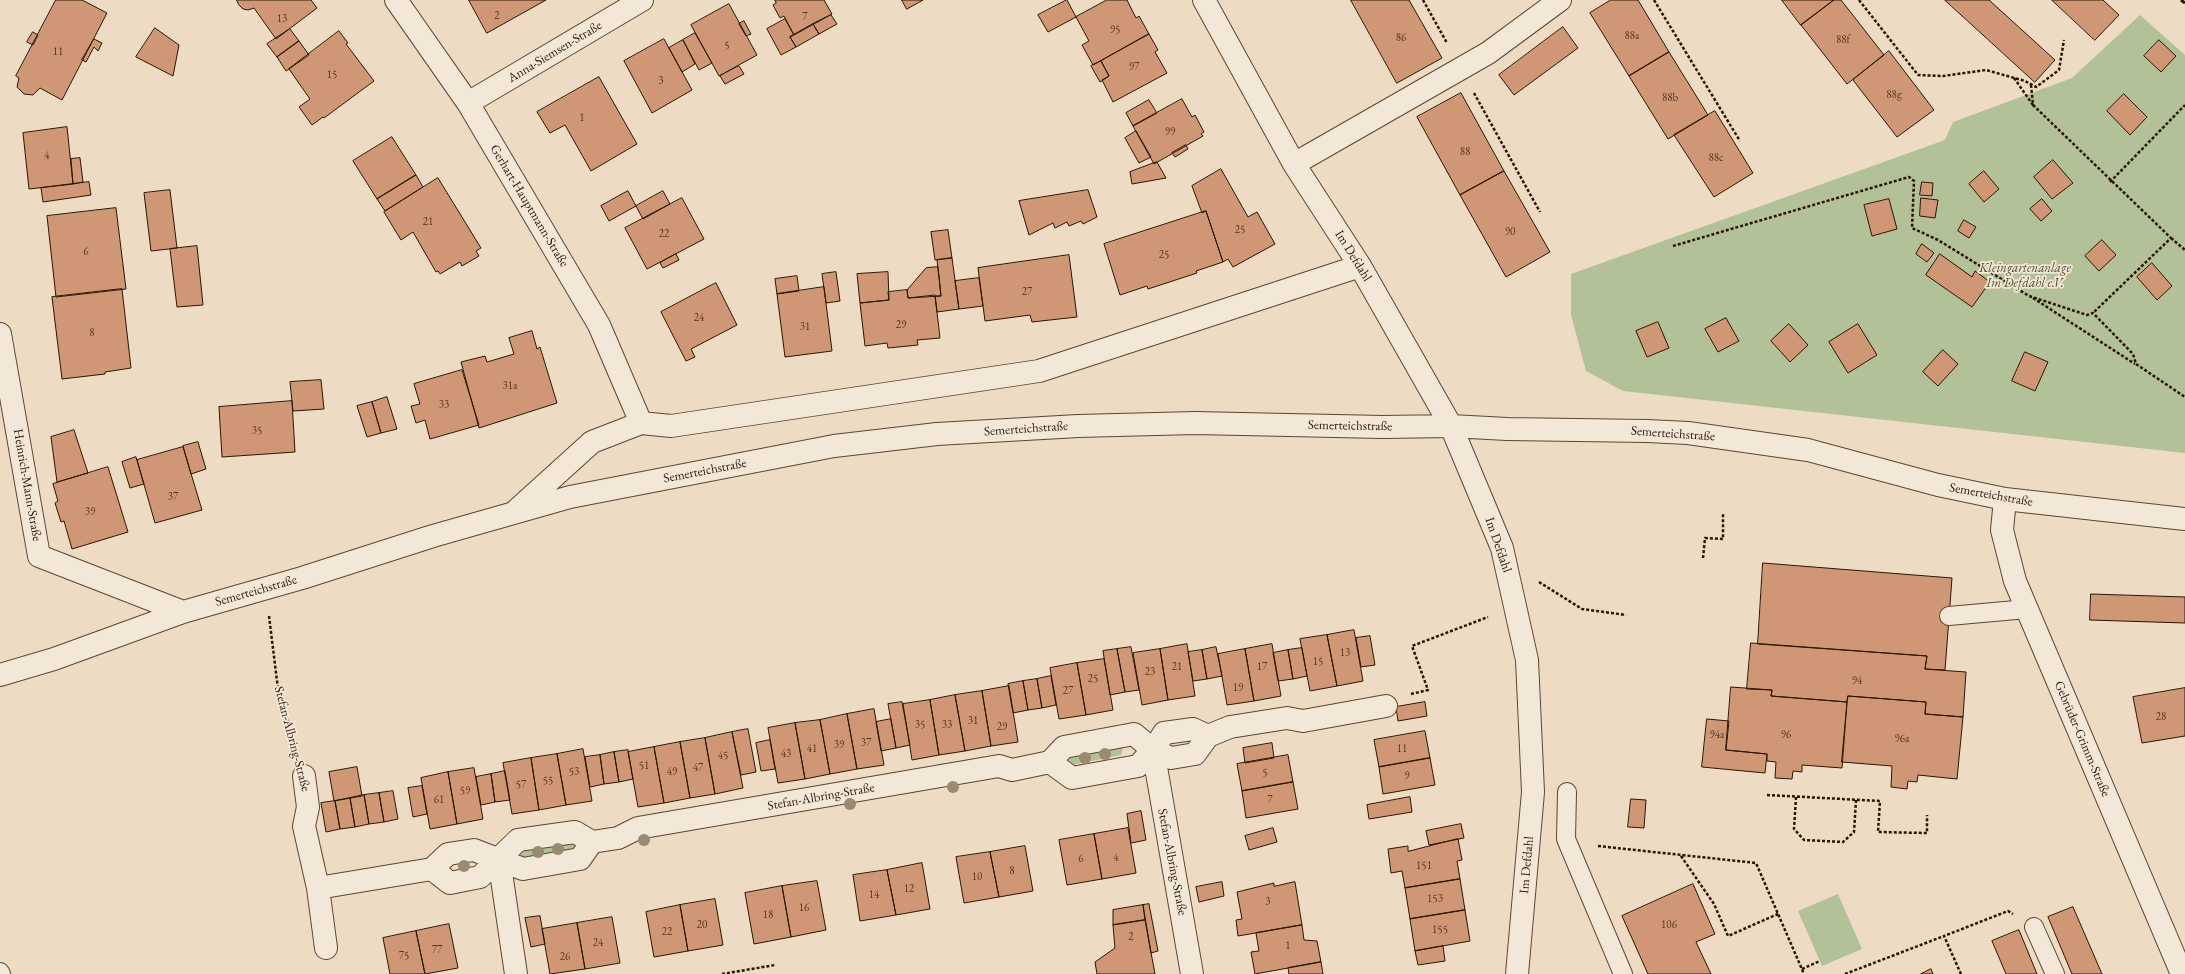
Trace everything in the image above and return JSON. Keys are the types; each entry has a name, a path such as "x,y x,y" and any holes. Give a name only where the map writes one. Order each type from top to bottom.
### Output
{"street":[{"name":"Gerhart-Hauptmann-Straße","path":"396,0 468,103 599,324 641,423"},
{"name":"Anna-Siemsen-Straße","path":"468,103 642,0"},
{"name":"Im Defdahl","path":"1204,0 1294,164 1360,266 1451,426 1502,548 1527,660 1533,792 1517,974"},
{"path":"1294,164 1488,53 1560,0"},
{"name":"Semerteichstraße","path":"514,512 592,442 641,423 671,426 1039,371 1360,266"},
{"name":"Heinrich-Mann-Straße","path":"0,334 39,556 183,612"},
{"name":"Semerteichstraße","path":"0,675 54,659 183,612 514,512 570,497 834,446 937,434 1078,426 1195,423 1646,430 1688,433 1808,450 1938,485 2005,499 2185,519"},
{"name":"Gebrüder-Grimm-Straße","path":"2005,499 2002,530 2014,581 2182,974"},
{"path":"1153,750 1138,766 1072,778 1050,762 1064,747 1134,734 1153,750 1171,758 1195,754 1208,736 1230,727 1287,718 1303,721 1386,706"},
{"name":"Stefan-Albring-Straße","path":"1153,750 1192,974"},
{"name":"Stefan-Albring-Straße","path":"592,842 618,838 638,828 944,774 998,766 1012,770 1050,762"},
{"name":"Stefan-Albring-Straße","path":"304,776 308,807 304,826 318,888 326,948"},
{"path":"318,888 432,869 448,854 474,850 523,869 580,858 592,842 575,832 518,840 499,859"},
{"path":"499,859 516,974"}],"lane":[{"path":"1949,616 2027,609"},
{"path":"1567,792 1566,839 1623,974"},
{"path":"2034,927 2055,974"}],"path":[{"path":"1423,0 1540,212"},
{"path":"1654,0 1740,141"},
{"path":"1859,0 1918,75 1943,76 1986,70 2013,77 2036,87 2059,70 2064,40"},
{"path":"2013,77 2033,105 2110,182 2185,250"},
{"path":"2031,85 2033,105"},
{"path":"2110,182 2185,105"},
{"path":"1673,246 1909,177 1914,181 1912,228 1938,240 2028,295 2185,397"},
{"path":"2028,295 2087,316 2093,313 2170,238"},
{"path":"2093,313 2133,354 2136,364"},
{"path":"1703,558 1704,538 1723,539 1723,512"},
{"path":"1537,581 1582,609 1626,615"},
{"name":"Stefan-Albring-Straße","path":"265,588 278,689 304,776"},
{"path":"1386,706 1391,698 1428,690 1412,646 1515,607"},
{"path":"1767,795 1880,801 1878,832 1927,833 1927,816"},
{"path":"1796,797 1794,829 1804,840 1843,842 1854,832 1856,800"},
{"path":"1568,844 1756,863 1804,974"},
{"path":"1681,856 1714,904 1728,936 1778,914"},
{"path":"1845,974 2008,911 2034,927"},
{"path":"1944,936 1961,974"},
{"path":"1802,969 1820,961"},
{"path":"722,974 775,965"}],"green space":[{"name":"Kleingartenanlage Im Defdahl e.V.","path":"2140,15 2185,55 2185,453 1623,391 1586,371 1571,315 1571,274 1945,140 1953,122 2072,78"},
{"path":"1119,744 1123,748 1121,755 1072,765 1067,761 1070,756"},
{"path":"571,842 575,844 576,848 573,850 522,859 519,856 521,851"},
{"path":"1838,894 1862,949 1822,966 1798,911"}],"building":[{"path":"56,0 82,0 107,13 62,100 40,88 33,95 24,94 17,87 19,78 16,76"},
{"path":"237,0 311,0 317,8 276,39 254,8 248,10 243,9"},
{"path":"469,0 546,0 487,33"},
{"path":"775,0 824,0 832,14 794,35 784,16 780,18 773,5 776,3"},
{"path":"902,0 923,0 907,9"},
{"path":"1067,0 1076,17 1048,32 1038,15"},
{"path":"1107,0 1127,0 1136,18 1139,16 1149,34 1093,65 1082,45 1089,41 1076,17"},
{"path":"1351,0 1409,0 1442,58 1397,83"},
{"path":"1611,0 1638,0 1669,52 1629,76 1590,13"},
{"path":"1782,0 1834,0 1801,25"},
{"path":"1834,0 1841,0 1884,55 1847,84 1801,25"},
{"path":"1945,0 1989,0 2055,60 2035,82"},
{"path":"2052,0 2103,0 2119,15 2095,40"},
{"path":"729,4 757,55 719,76 691,25"},
{"path":"831,15 837,24 819,34 813,24"},
{"path":"785,19 794,35 790,37 796,47 781,55 767,29"},
{"path":"744,21 751,34 746,36 739,24"},
{"path":"813,24 819,34 796,47 790,37"},
{"path":"1563,27 1578,48 1514,95 1499,75"},
{"path":"155,28 179,45 173,76 136,57"},
{"path":"290,29 299,41 277,57 267,44"},
{"path":"339,31 348,43 346,44 374,81 324,118 323,117 312,125 299,107 310,99 289,69"},
{"path":"33,32 38,35 33,45 27,42"},
{"path":"695,33 712,63 699,70 683,40"},
{"path":"1149,34 1158,50 1155,52 1167,73 1113,102 1102,80 1109,76 1101,61"},
{"path":"94,39 102,43 98,51 94,47 86,62 82,60"},
{"path":"664,39 692,90 652,113 624,61"},
{"path":"683,40 695,64 682,72 669,48"},
{"path":"2159,40 2176,56 2161,72 2144,56"},
{"path":"299,41 309,55 286,71 277,57"},
{"path":"1889,51 1934,110 1897,137 1853,80"},
{"path":"1669,52 1708,115 1668,139 1629,76"},
{"path":"1101,61 1109,76 1100,82 1091,66"},
{"path":"739,66 744,74 725,84 720,76"},
{"path":"599,77 637,144 591,171 565,125 550,133 537,112"},
{"path":"1461,93 1504,171 1460,195 1417,117"},
{"path":"2124,94 2147,117 2130,135 2107,111"},
{"path":"1182,99 1192,117 1195,115 1204,132 1201,134 1203,136 1154,164 1133,126"},
{"path":"1149,100 1157,113 1133,126 1126,113"},
{"path":"1715,111 1753,173 1714,197 1674,135"},
{"path":"67,127 73,184 29,189 23,133"},
{"path":"1136,131 1151,157 1139,163 1125,138"},
{"path":"392,137 416,175 377,199 353,161"},
{"path":"1186,145 1188,149 1175,157 1172,153"},
{"path":"80,158 83,182 73,184 71,159"},
{"path":"2053,160 2073,183 2052,199 2034,177"},
{"path":"1157,162 1166,178 1132,184 1130,172"},
{"path":"1221,169 1248,217 1257,212 1275,244 1233,267 1228,259 1223,262 1206,211 1202,213 1192,186"},
{"path":"1504,171 1550,252 1506,277 1460,195"},
{"path":"1984,171 1999,189 1984,202 1969,184"},
{"path":"416,175 423,187 385,211 377,199"},
{"path":"438,178 481,248 476,251 479,256 462,266 460,262 440,274 438,271 436,272 413,232 401,240 384,212"},
{"path":"89,182 91,195 43,202 41,188"},
{"path":"1922,182 1933,183 1932,196 1920,195"},
{"path":"170,190 177,248 151,251 144,193"},
{"path":"1088,190 1097,217 1083,224 1081,221 1069,226 1067,222 1055,228 1053,223 1029,235 1019,201"},
{"path":"628,191 636,206 609,221 601,206"},
{"path":"663,191 670,204 643,219 636,206"},
{"path":"682,198 704,239 647,269 625,228"},
{"path":"1921,198 1938,200 1935,218 1920,216"},
{"path":"1889,199 1897,229 1872,236 1864,205"},
{"path":"2042,199 2052,211 2041,221 2030,209"},
{"path":"116,208 126,289 56,297 47,216"},
{"path":"1206,211 1223,262 1196,271 1197,273 1148,289 1147,286 1120,295 1104,244"},
{"path":"1964,220 1976,227 1969,238 1958,231"},
{"path":"948,230 952,258 935,260 931,232"},
{"path":"2102,240 2116,255 2099,271 2085,256"},
{"path":"1922,244 1934,253 1927,262 1916,254"},
{"path":"197,246 203,305 177,307 170,249"},
{"path":"676,254 679,260 663,268 660,263"},
{"path":"1940,254 1972,277 1975,271 1990,282 1972,307 1926,275"},
{"path":"1069,255 1077,317 1032,322 1030,315 985,321 978,268"},
{"path":"952,258 959,309 937,312 935,296 941,296 937,260"},
{"path":"2152,263 2172,286 2157,300 2137,277"},
{"path":"938,267 941,296 908,298 907,290 926,268"},
{"path":"836,272 840,301 826,303 822,274"},
{"path":"888,272 889,300 860,303 857,274"},
{"path":"797,276 799,291 777,294 775,279"},
{"path":"979,278 983,306 959,309 955,281"},
{"path":"716,283 737,325 691,349 695,357 686,361 661,312"},
{"path":"824,287 832,351 785,357 777,294"},
{"path":"122,289 131,368 105,372 105,374 62,379 52,297"},
{"path":"907,290 908,298 935,295 940,338 917,340 918,345 888,348 887,343 865,346 860,303 889,300 888,292"},
{"path":"1726,318 1739,341 1718,352 1705,329"},
{"path":"1658,322 1669,348 1647,357 1636,331"},
{"path":"1789,324 1808,345 1790,362 1771,341"},
{"path":"1858,324 1877,355 1848,373 1829,342"},
{"path":"532,331 537,349 540,347 557,403 479,428 461,362 485,356 487,362 514,354 509,338"},
{"path":"1943,350 1958,364 1938,386 1923,372"},
{"path":"2025,352 2048,362 2035,391 2012,381"},
{"path":"462,370 479,425 430,439 425,420 416,423 411,406 420,404 414,384"},
{"path":"321,380 324,409 293,411 290,382"},
{"path":"387,397 397,429 381,433 372,402"},
{"path":"292,401 295,452 222,457 219,407"},
{"path":"372,402 381,433 367,437 357,406"},
{"path":"74,430 88,473 57,482 51,437"},
{"path":"198,442 206,469 191,474 183,446"},
{"path":"183,447 202,510 155,523 137,460"},
{"path":"136,457 144,484 130,488 122,462"},
{"path":"108,467 128,532 72,549 64,521 61,522 55,503 58,501 53,484"},
{"path":"1763,563 1952,578 1945,670 1925,669 1927,656 1758,644"},
{"path":"2091,594 2185,597 2185,623 2090,620"},
{"path":"1354,630 1363,681 1337,686 1327,635"},
{"path":"1327,635 1337,686 1310,691 1300,639"},
{"path":"1370,636 1375,665 1361,667 1356,638"},
{"path":"1751,643 1927,656 1925,669 1966,672 1963,717 1925,714 1926,702 1848,696 1847,702 1771,696 1772,690 1747,689"},
{"path":"1187,644 1195,696 1168,700 1160,649"},
{"path":"1272,644 1281,696 1254,701 1245,649"},
{"path":"1131,647 1139,690 1125,692 1117,649"},
{"path":"1216,647 1222,676 1207,679 1202,650"},
{"path":"1302,648 1307,676 1293,679 1288,650"},
{"path":"1117,649 1125,692 1110,695 1103,651"},
{"path":"1160,649 1168,700 1142,705 1133,653"},
{"path":"1245,649 1254,701 1227,705 1218,654"},
{"path":"1202,650 1207,679 1193,681 1188,652"},
{"path":"1288,650 1293,679 1278,681 1273,653"},
{"path":"1104,659 1113,710 1086,715 1077,663"},
{"path":"1077,663 1086,715 1059,719 1050,668"},
{"path":"1051,676 1056,705 1042,708 1037,679"},
{"path":"1037,679 1042,708 1028,710 1023,681"},
{"path":"1023,681 1028,710 1013,713 1008,684"},
{"path":"1009,686 1018,742 991,746 982,691"},
{"path":"1731,687 1772,690 1771,696 1847,702 1842,768 1802,765 1802,772 1793,771 1792,779 1775,778 1776,762 1767,761 1767,754 1726,750"},
{"path":"2185,688 2185,736 2142,743 2133,697"},
{"path":"982,691 991,746 965,751 955,695"},
{"path":"955,695 965,751 939,755 930,700"},
{"path":"1848,696 1926,702 1925,714 1963,717 1957,779 1918,775 1917,782 1908,781 1907,789 1891,787 1892,766 1842,762"},
{"path":"930,700 939,755 912,760 903,704"},
{"path":"902,702 910,745 896,748 888,704"},
{"path":"1425,702 1427,716 1398,721 1396,707"},
{"path":"874,709 884,765 857,769 847,714"},
{"path":"847,714 857,769 830,774 820,720"},
{"path":"891,719 896,748 881,751 876,722"},
{"path":"1707,719 1729,721 1726,750 1767,754 1765,773 1702,767"},
{"path":"820,720 830,774 805,779 795,723"},
{"path":"795,723 805,779 778,783 768,728"},
{"path":"748,729 756,772 741,775 732,732"},
{"path":"1425,731 1430,758 1379,767 1374,740"},
{"path":"732,732 743,788 715,794 705,738"},
{"path":"705,738 715,794 690,798 680,742"},
{"path":"770,740 775,769 761,771 756,743"},
{"path":"680,742 690,798 664,803 654,747"},
{"path":"1272,743 1274,758 1245,763 1243,748"},
{"path":"654,747 664,803 638,807 628,752"},
{"path":"583,749 592,801 566,805 557,754"},
{"path":"628,750 633,779 619,782 614,752"},
{"path":"614,752 619,782 604,784 600,755"},
{"path":"557,754 566,805 539,810 531,758"},
{"path":"600,755 604,784 590,787 585,757"},
{"path":"1288,755 1293,782 1242,791 1237,764"},
{"path":"531,758 539,810 512,814 503,763"},
{"path":"1430,758 1435,785 1383,794 1379,767"},
{"path":"357,767 362,796 334,801 329,772"},
{"path":"474,768 483,819 457,824 448,772"},
{"path":"505,771 510,800 495,802 491,774"},
{"path":"448,772 457,824 430,829 421,778"},
{"path":"491,774 495,802 481,805 476,777"},
{"path":"1293,782 1298,809 1246,818 1242,791"},
{"path":"422,786 427,814 413,817 408,788"},
{"path":"393,791 398,819 384,822 379,793"},
{"path":"379,793 384,822 369,824 364,795"},
{"path":"364,795 369,824 355,827 350,798"},
{"path":"1410,797 1412,812 1369,819 1367,805"},
{"path":"350,798 355,827 340,829 335,801"},
{"path":"1631,799 1646,800 1644,828 1628,827"},
{"path":"335,801 340,829 326,832 321,803"},
{"path":"1141,811 1146,840 1131,843 1127,814"},
{"path":"1461,824 1464,838 1429,845 1426,831"},
{"path":"1128,828 1136,873 1102,879 1094,834"},
{"path":"1273,828 1277,842 1249,850 1245,836"},
{"path":"1094,834 1102,879 1067,885 1059,840"},
{"path":"1458,839 1462,860 1457,861 1460,879 1405,888 1402,871 1391,873 1388,849 1408,846 1408,851"},
{"path":"1025,846 1033,891 999,897 990,852"},
{"path":"990,852 999,897 964,903 956,857"},
{"path":"922,863 930,909 896,915 887,870"},
{"path":"887,870 896,915 860,921 853,875"},
{"path":"1460,879 1465,910 1410,919 1405,888"},
{"path":"817,881 826,930 791,937 782,886"},
{"path":"1222,882 1224,896 1199,902 1196,887"},
{"path":"1295,882 1302,925 1238,936 1236,920 1242,919 1237,892 1274,883 1274,886"},
{"path":"1693,884 1715,934 1696,942 1711,974 1648,974 1622,916"},
{"path":"782,886 791,937 754,944 745,893"},
{"path":"715,899 723,945 688,951 680,905"},
{"path":"1149,904 1158,951 1151,953 1143,905"},
{"path":"680,905 688,951 654,957 646,912"},
{"path":"1143,905 1145,920 1113,925 1113,910"},
{"path":"2073,907 2102,974 2072,974 2048,917"},
{"path":"1465,910 1470,941 1415,951 1410,919"},
{"path":"540,916 545,944 531,947 525,918"},
{"path":"612,917 620,963 585,969 577,923"},
{"path":"1145,920 1155,974 1097,974 1095,962 1115,948 1113,925"},
{"path":"577,923 585,969 550,974 542,929"},
{"path":"449,924 458,968 425,974 416,931"},
{"path":"1302,925 1304,940 1317,941 1321,962 1255,974 1251,952 1259,951 1256,933"},
{"path":"2019,930 2037,974 2006,974 1992,941"},
{"path":"416,931 425,974 390,974 383,938"},
{"path":"1443,946 1445,961 1418,965 1415,951"},
{"path":"1321,962 1323,974 1289,974 1288,968"},
{"path":"1931,969 1933,974 1921,974"}],"railway":[{"path":"2181,0 2185,3"}]}
